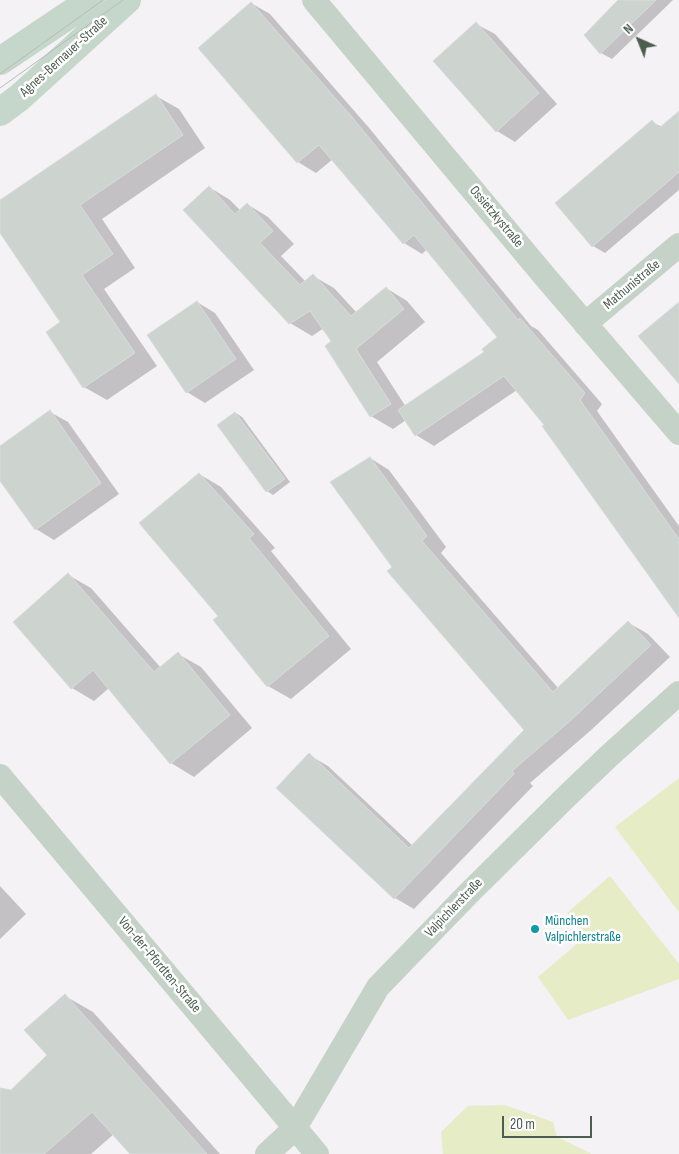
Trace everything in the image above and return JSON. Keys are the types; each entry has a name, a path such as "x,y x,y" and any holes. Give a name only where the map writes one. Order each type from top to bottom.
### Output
{"main road":[{"name":"Agnes-Bernauer-Straße","path":"0,61 91,0"},
{"name":"Agnes-Bernauer-Straße","path":"0,112 20,97 127,0"}],"street":[{"name":"Ossietzkystraße","path":"314,0 585,324 679,433"},
{"name":"Mathunistraße","path":"585,324 679,245"},
{"name":"Valpichlerstraße","path":"267,1154 295,1128 378,987 568,795 679,693"},
{"name":"Von-der-Pfordten-Straße","path":"0,776 317,1154"}],"green space":[{"path":"679,778 679,912 615,827"},
{"path":"610,876 679,964 679,979 568,1020 538,977 585,937 567,913"},
{"path":"505,1105 553,1122 557,1137 592,1154 443,1154 441,1132 468,1106"}],"building":[{"path":"618,0 656,0 600,54 584,35"},
{"path":"251,2 352,117 518,320 520,318 585,393 580,400 679,539 679,618 542,426 544,425 504,376 415,436 398,410 484,352 482,349 497,337 414,235 403,244 319,145 297,163 198,48"},
{"path":"476,22 539,93 496,132 433,61"},
{"path":"156,94 183,135 80,205 113,254 82,275 135,353 83,388 46,332 60,322 0,233 0,200"},
{"path":"679,111 679,172 592,247 555,203 652,120 659,128"},
{"path":"209,186 235,214 247,203 273,231 260,243 300,285 313,274 351,316 386,287 404,309 356,349 391,404 370,417 325,346 331,341 310,311 289,324 183,210"},
{"path":"197,301 236,359 186,393 147,335"},
{"path":"679,302 679,384 638,336"},
{"path":"50,410 101,483 35,530 0,481 0,446"},
{"path":"235,412 285,479 266,492 217,425"},
{"path":"370,457 427,536 422,541 553,692 628,621 651,645 570,721 512,771 514,774 394,899 276,788 309,753 409,848 524,730 387,571 392,567 330,482"},
{"path":"199,473 254,534 249,538 329,636 267,687 213,620 218,616 139,523"},
{"path":"68,573 154,672 178,652 230,715 170,764 93,670 71,689 13,622"},
{"path":"65,994 207,1154 130,1154 92,1112 44,1154 0,1154 0,1088 11,1090 47,1055 24,1030"}],"tram line":[{"path":"0,74 103,0"},
{"path":"0,88 123,0"}],"place":[{"name":"München Valpichlerstraße","path":"535,929"}]}
